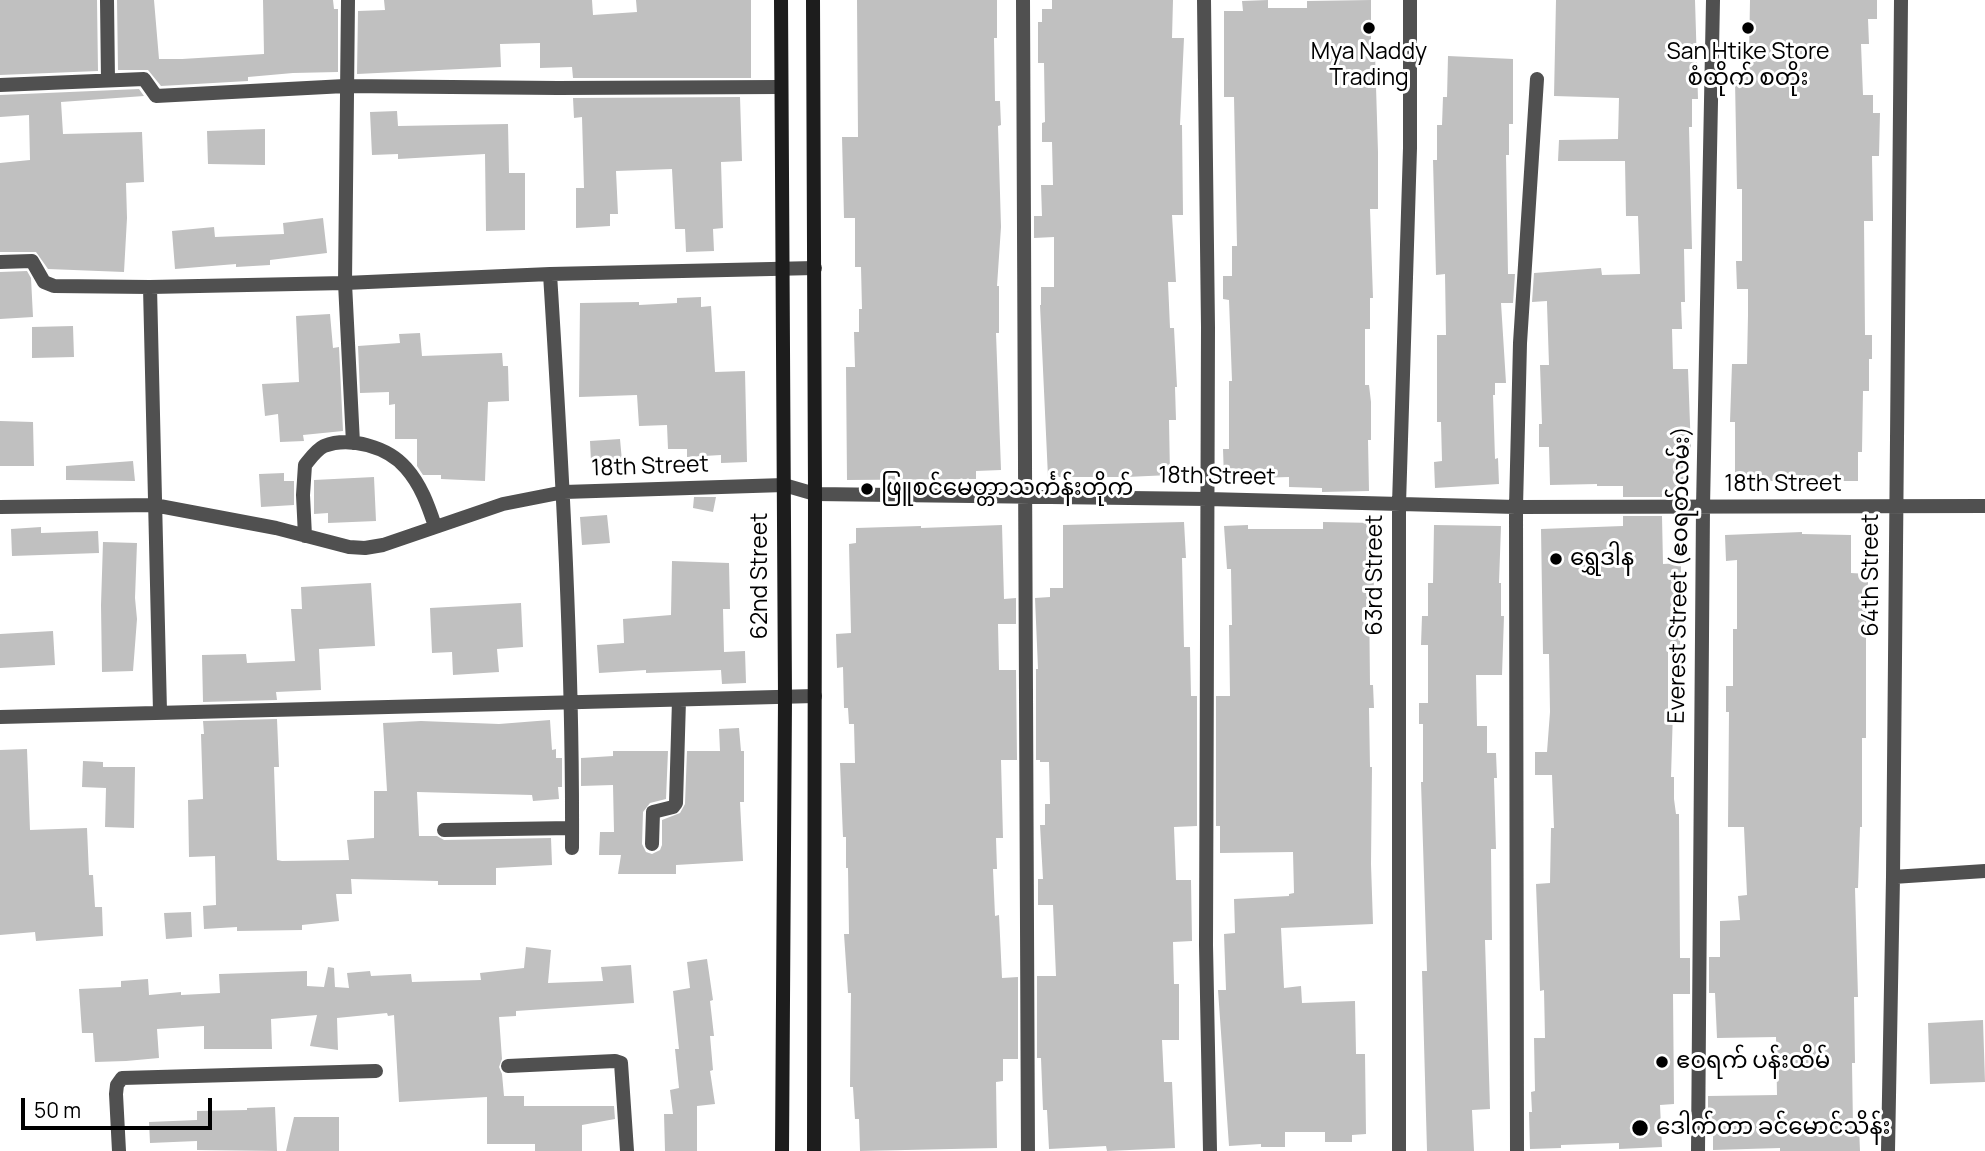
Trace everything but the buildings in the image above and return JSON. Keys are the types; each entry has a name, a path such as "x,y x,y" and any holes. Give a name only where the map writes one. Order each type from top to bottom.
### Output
{"main road":[{"name":"62nd Street","path":"781,0 785,698 782,1151"},
{"path":"813,0 814,1151"}],"street":[{"path":"107,0 108,80"},
{"path":"348,0 345,283 353,443"},
{"path":"1023,0 1028,1151"},
{"path":"1204,0 1208,499 1205,731 1210,1151"},
{"name":"63rd Street","path":"1399,1151 1399,504 1410,148 1410,0"},
{"name":"Everest Street (ဧ၀ရတ်လမ်း)","path":"1698,1151 1703,507 1713,0"},
{"name":"64th Street","path":"1888,1151 1901,0"},
{"path":"0,85 144,79 156,96 345,86 781,87"},
{"path":"1517,1151 1516,507 1520,342 1537,79"},
{"path":"0,262 32,261 44,282 54,286 150,287 815,268"},
{"path":"550,274 564,492 571,703 572,848"},
{"path":"150,287 160,712"},
{"path":"305,536 304,465 324,446 353,443 378,449 406,468 424,494 435,526"},
{"name":"18th Street","path":"0,507 154,505 264,526 349,547 365,548 383,545 503,504 564,492 784,485 815,494 1208,499 1516,507 1984,506"},
{"path":"0,717 814,696"},
{"path":"652,844 653,812 673,807 676,803 678,701"},
{"path":"444,830 572,828"},
{"path":"1893,877 1985,871"},
{"path":"508,1066 615,1061 621,1063 627,1151"},
{"path":"119,1151 116,1094 117,1085 122,1078 376,1071"}],"place":[{"name":"Mya Naddy Trading","path":"1369,28"},
{"name":"San Htike Store စံထိုက် စတိုး","path":"1748,28"},
{"name":"ဖြူစင်မေတ္တာသင်္ကန်းတိုက်","path":"867,489"},
{"name":"ရွှေဒါန","path":"1556,559"},
{"name":"ဧဝရက် ပန်းထိမ်","path":"1662,1062"},
{"name":"ဒေါက်တာ ခင်မောင်သိန်း","path":"1640,1128"}]}
